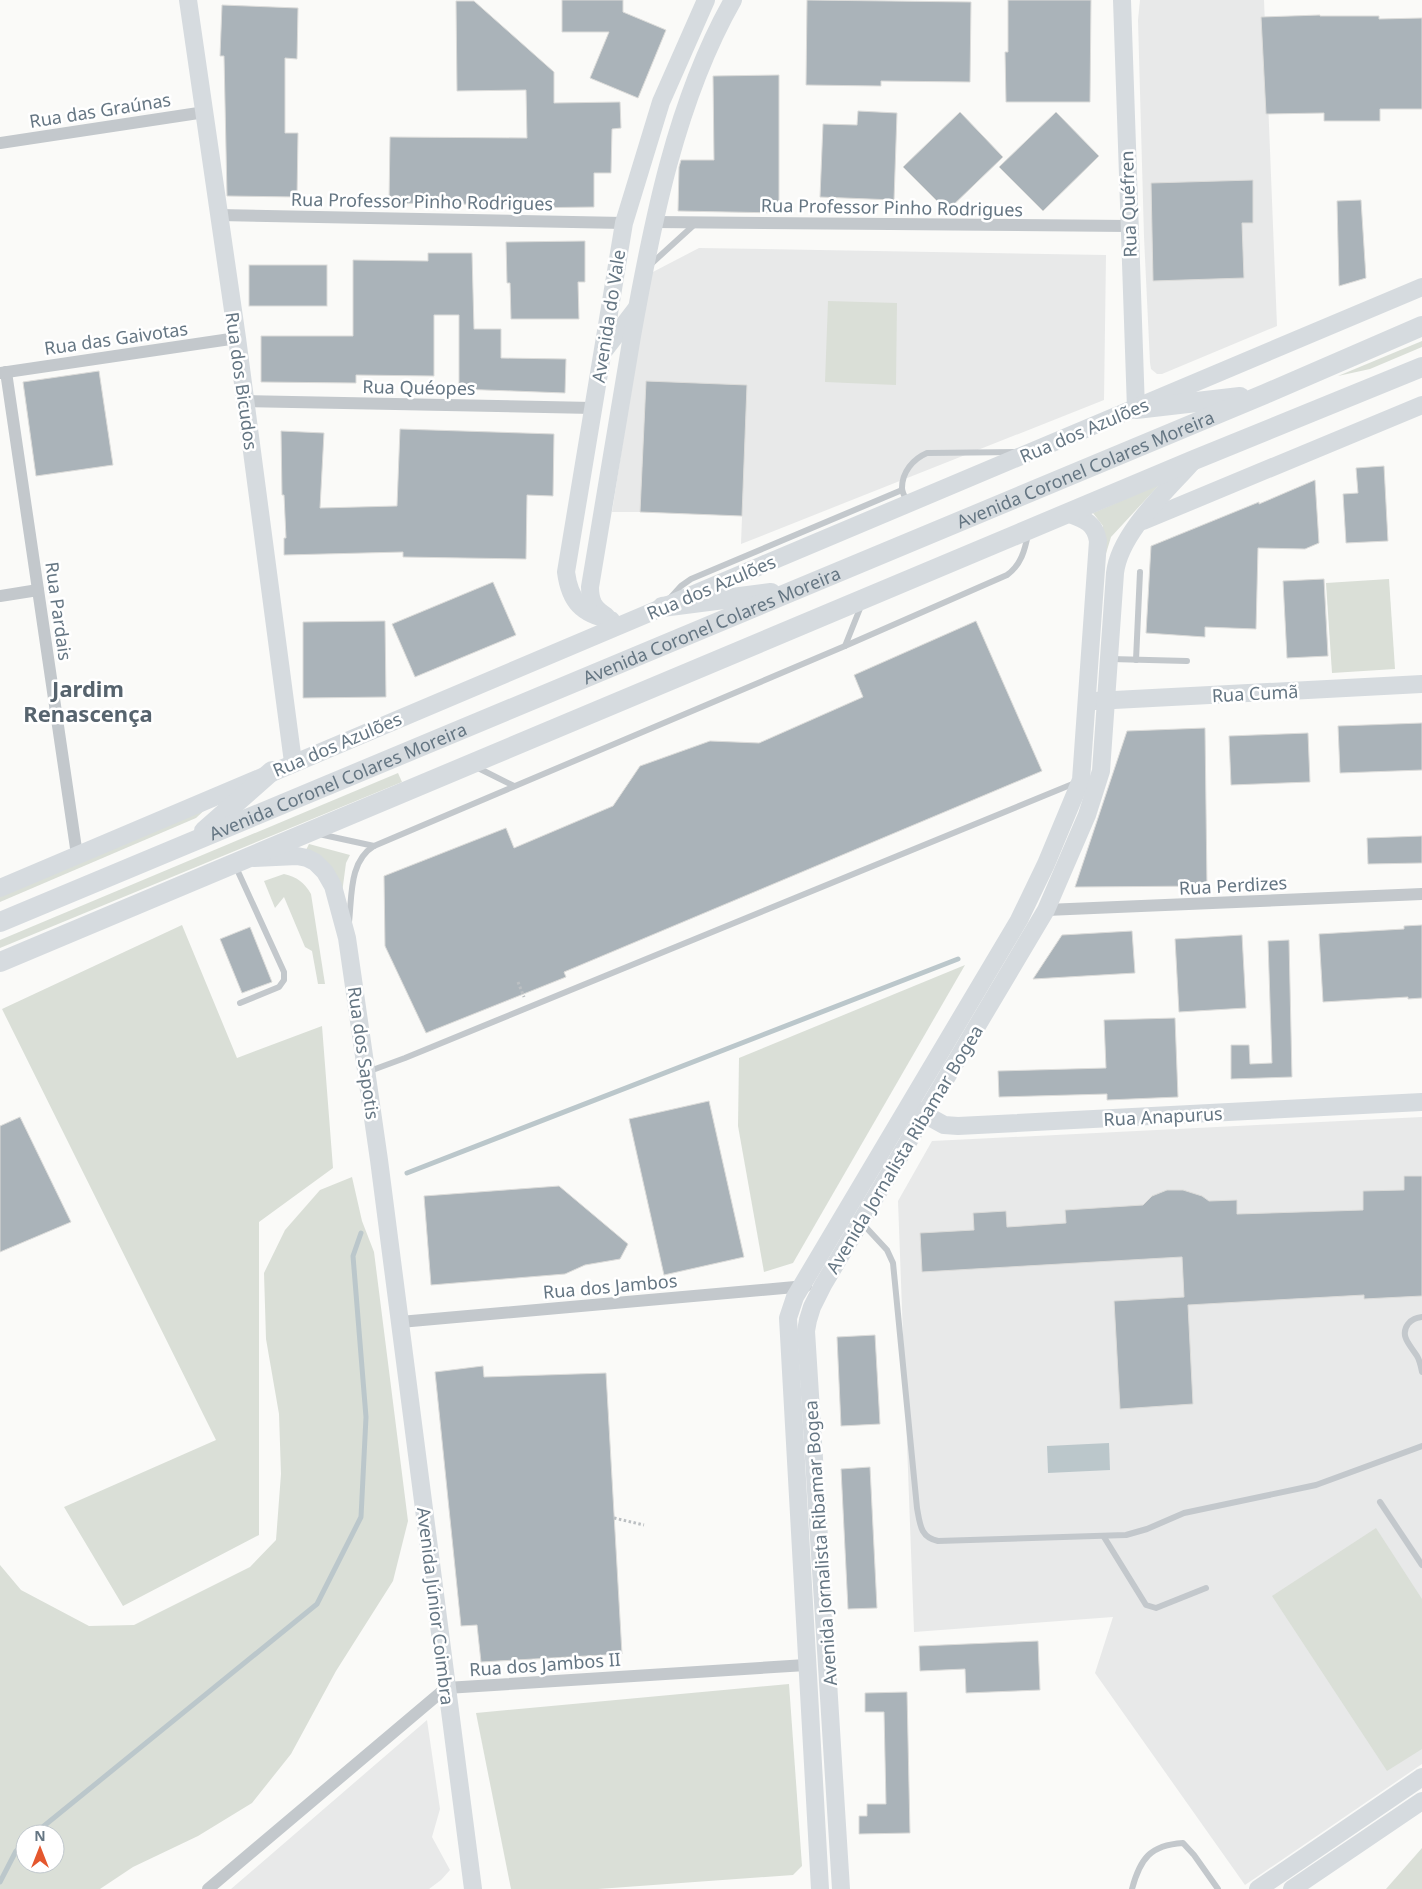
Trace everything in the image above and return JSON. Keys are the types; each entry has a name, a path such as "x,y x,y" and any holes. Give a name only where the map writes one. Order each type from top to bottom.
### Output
{"main road":[{"name":"Rua dos Bicudos","path":"188,0 237,338 293,762"},
{"name":"Avenida do Vale","path":"618,621 598,617 580,606 570,592 566,572 624,223 662,102 706,0"},
{"name":"Avenida do Vale","path":"618,621 593,606 590,587 644,269 668,169 691,94 719,26 733,0"},
{"name":"Rua Quéfren","path":"1122,0 1136,409"},
{"path":"662,102 668,169"},
{"name":"Rua dos Azulões","path":"0,888 618,621 662,607 905,497 1034,452 1422,287"},
{"path":"602,354 638,306"},
{"name":"Avenida Coronel Colares Moreira","path":"0,922 1264,394 1422,326"},
{"name":"Avenida Coronel Colares Moreira","path":"0,962 1067,513 1422,367"},
{"path":"1136,409 1264,394"},
{"path":"1138,523 1422,405"},
{"name":"Avenida Jornalista Ribamar Bogea","path":"841,1889 806,1331 810,1313 823,1284 1046,910 1064,872 1098,785 1101,771 1108,659 1118,556 1127,538 1138,523 1194,460"},
{"name":"Avenida Jornalista Ribamar Bogea","path":"820,1889 788,1318 795,1297 1028,904 1082,780 1098,541 1095,530 1090,523 1067,513"},
{"path":"662,607 795,590"},
{"name":"Rua Cumã","path":"1088,701 1422,684"},
{"path":"191,843 272,771"},
{"name":"Rua dos Sapotis","path":"240,861 288,856 307,858 315,862 325,872 333,886 347,938 400,1322"},
{"name":"Rua Anapurus","path":"909,1106 944,1125 958,1126 1422,1102"},
{"name":"Avenida Júnior Coimbra","path":"400,1322 473,1889"},
{"path":"1258,1889 1422,1777"},
{"path":"1292,1889 1422,1801"}],"street":[{"name":"Rua das Graúnas","path":"0,143 204,112"},
{"name":"Rua Professor Pinho Rodrigues","path":"219,215 624,223"},
{"name":"Rua Professor Pinho Rodrigues","path":"654,222 1129,226"},
{"name":"Rua das Gaivotas","path":"3,372 237,338"},
{"name":"Rua Pardais","path":"3,372 38,590 77,855"},
{"name":"Rua Quéopes","path":"245,401 593,408"},
{"path":"0,596 38,590"},
{"name":"Rua Perdizes","path":"1046,910 1422,894"},
{"name":"Rua dos Jambos","path":"400,1322 823,1284"},
{"name":"Rua dos Jambos II","path":"208,1889 446,1688 806,1665"}],"lane":[{"path":"644,269 696,223"},
{"path":"905,497 906,473 912,462 928,453 1034,452"},
{"path":"347,938 356,870 362,856 374,846 1006,575 1013,570 1020,560 1029,529"},
{"path":"1136,660 1140,572"},
{"path":"844,646 863,599"},
{"path":"1108,659 1187,661"},
{"path":"470,764 514,786"},
{"path":"366,1072 382,1068 1082,780"},
{"path":"310,832 374,846"},
{"path":"240,861 284,972 284,980 279,987 240,1004"},
{"path":"861,1222 887,1250 893,1263 917,1508 924,1535 938,1540 1126,1535 1136,1533 1184,1513 1316,1485 1422,1446"},
{"path":"1422,1317 1409,1322 1405,1332 1407,1343 1420,1358 1422,1372"},
{"path":"1380,1502 1422,1565"},
{"path":"1104,1537 1146,1605 1156,1608 1206,1588"},
{"path":"1132,1889 1137,1870 1153,1850 1168,1844 1183,1843 1218,1889"}],"path":[{"path":"518,982 526,1002"},
{"path":"614,1518 644,1525"}],"shaded area":[{"path":"1140,0 1264,0 1277,326 1162,374 1157,374 1151,369 1150,363 1144,237 1138,20"},
{"path":"699,248 1106,255 1104,400 741,544 747,385 646,381 640,512 612,512 649,274"},
{"path":"828,301 897,303 896,385 825,382"},
{"path":"1422,341 1422,347 1370,369 1338,376"},
{"path":"1160,484 1111,537 1101,570 1103,526 1093,513"},
{"path":"1389,579 1395,669 1332,673 1326,583"},
{"path":"398,773 402,782 0,948 0,940"},
{"path":"210,805 196,818 0,902 0,896"},
{"path":"309,844 350,855 346,863 342,893 306,850"},
{"path":"284,874 300,881 311,894 325,984 318,984 312,951 305,947 284,897 275,908 264,881"},
{"path":"182,925 237,1058 322,1026 333,1168 259,1222 259,1535 123,1606 64,1507 216,1440 2,1009"},
{"path":"965,965 793,1263 764,1272 738,1126 739,1058"},
{"path":"1422,1117 1422,1764 1245,1885 1095,1673 1113,1617 914,1632 898,1201 932,1141"},
{"path":"352,1177 362,1221 374,1252 408,1521 393,1581 336,1671 291,1754 252,1803 198,1836 133,1867 100,1889 0,1889 0,1565 21,1590 89,1626 134,1625 250,1567 276,1540 281,1474 279,1414 266,1339 264,1273 285,1230 320,1190"},
{"path":"1109,1443 1110,1470 1048,1473 1047,1446"},
{"path":"1376,1528 1422,1599 1422,1749 1387,1771 1272,1596"},
{"path":"789,1684 802,1866 793,1875 598,1889 511,1889 476,1713"},
{"path":"427,1720 440,1809 432,1837 450,1870 441,1880 429,1889 231,1889"},
{"path":"1422,1848 1422,1889 1386,1889"}],"building":[{"path":"562,0 623,0 623,12 666,30 638,98 590,78 609,32 562,32"},
{"path":"807,0 971,2 970,82 881,81 881,86 806,85"},
{"path":"1008,0 1091,0 1090,102 1006,102 1005,52 1008,52"},
{"path":"456,1 474,1 554,72 554,103 620,102 621,128 612,129 611,173 594,173 594,207 518,208 518,205 389,203 390,137 527,138 526,90 457,91"},
{"path":"222,5 298,8 297,59 285,58 285,133 298,133 297,197 227,196 224,56 220,56"},
{"path":"1379,16 1379,19 1422,18 1422,109 1380,109 1380,121 1324,121 1324,113 1266,114 1261,17"},
{"path":"779,75 779,213 678,211 679,167 681,160 714,160 713,76"},
{"path":"858,111 897,113 894,200 820,197 823,124 857,125"},
{"path":"960,112 1003,157 947,211 903,167"},
{"path":"1056,112 1099,156 1043,211 999,167"},
{"path":"1253,180 1253,223 1242,223 1244,278 1153,281 1151,183"},
{"path":"1361,200 1366,278 1339,286 1337,201"},
{"path":"585,241 585,282 578,282 579,319 511,319 510,283 507,283 506,242"},
{"path":"428,253 472,253 474,329 501,329 501,358 566,359 565,393 459,389 459,315 434,315 434,376 356,375 356,383 261,382 261,336 353,336 353,260 428,261"},
{"path":"249,265 327,265 327,306 249,306"},
{"path":"99,371 113,465 36,476 23,382"},
{"path":"646,381 747,385 742,516 640,512"},
{"path":"400,429 554,434 553,496 527,495 526,559 403,557 403,552 284,555 284,538 286,538 284,495 282,495 281,431 324,433 320,508 397,506"},
{"path":"1384,466 1388,541 1346,543 1343,494 1358,493 1356,468"},
{"path":"1315,480 1319,543 1305,549 1258,548 1256,629 1205,627 1205,637 1146,633 1151,546"},
{"path":"1324,579 1328,656 1287,658 1283,581"},
{"path":"493,582 516,635 415,677 392,624"},
{"path":"385,621 386,697 303,698 303,622"},
{"path":"976,621 1042,771 564,972 566,977 426,1033 385,946 384,876 506,828 514,848 613,806 640,766 710,741 759,743 863,697 854,675"},
{"path":"1422,723 1422,770 1340,773 1338,726"},
{"path":"1205,728 1207,886 1075,887 1127,731"},
{"path":"1308,733 1310,782 1231,785 1229,736"},
{"path":"1422,836 1422,863 1368,864 1367,838"},
{"path":"1422,925 1422,998 1408,999 1408,997 1323,1002 1319,934 1404,929 1404,926"},
{"path":"250,927 272,982 242,993 220,939"},
{"path":"1132,931 1135,973 1033,979 1062,935"},
{"path":"1242,935 1246,1008 1179,1012 1175,939"},
{"path":"1289,940 1292,1077 1231,1079 1231,1045 1249,1045 1250,1064 1272,1063 1268,941"},
{"path":"1175,1018 1178,1097 1107,1100 1107,1094 999,1097 998,1071 1106,1068 1104,1020"},
{"path":"709,1101 744,1257 664,1275 629,1119"},
{"path":"20,1117 71,1222 0,1252 0,1126"},
{"path":"1404,1176 1422,1176 1422,1296 1364,1299 1364,1295 1188,1305 1193,1404 1120,1409 1114,1301 1184,1297 1182,1257 922,1272 920,1233 974,1230 973,1213 1006,1211 1007,1227 1066,1223 1065,1210 1143,1205 1152,1196 1167,1190 1183,1190 1202,1196 1209,1201 1237,1200 1237,1214 1363,1210 1363,1191 1404,1190"},
{"path":"559,1186 628,1244 620,1259 585,1265 565,1274 431,1285 424,1196"},
{"path":"875,1335 880,1424 841,1426 837,1337"},
{"path":"483,1366 484,1377 606,1373 622,1654 481,1662 477,1625 461,1626 435,1372"},
{"path":"870,1467 877,1608 848,1609 841,1469"},
{"path":"1038,1641 1040,1690 966,1693 965,1669 920,1671 919,1646"},
{"path":"907,1692 910,1833 859,1834 859,1816 867,1816 867,1804 886,1804 884,1712 865,1712 865,1693"}],"waterway":[{"path":"407,1173 958,959"},
{"path":"46,1824 317,1604 361,1517 366,1417 353,1256 361,1233"},
{"path":"0,1882 15,1853"}],"district":[{"name":"Jardim Renascença","path":"88,700"}]}
